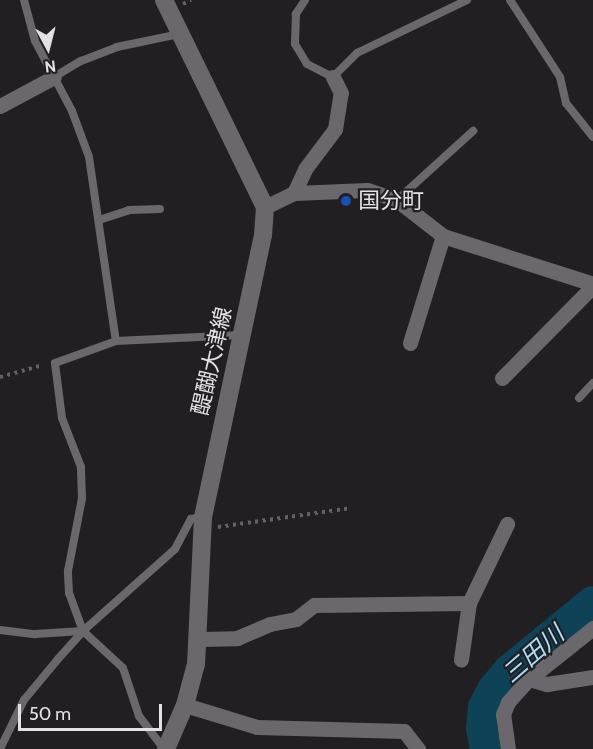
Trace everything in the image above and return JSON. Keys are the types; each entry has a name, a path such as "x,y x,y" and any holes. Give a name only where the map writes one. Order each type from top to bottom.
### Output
{"main road":[{"path":"164,0 265,207"},
{"name":"醍醐大津線","path":"165,749 185,705 198,639 203,522 242,335 265,207"}],"street":[{"path":"0,106 54,77"},
{"path":"294,193 305,169 335,129 341,93 333,77"},
{"path":"265,207 294,193 367,190 397,200 443,236 593,285 502,378"},
{"path":"410,343 443,236"},
{"path":"461,659 469,603 507,524"},
{"path":"198,639 237,638 270,624 296,620 315,605 469,603"},
{"path":"508,749 503,714 508,702 529,679 593,628"},
{"path":"529,679 547,684 593,677"},
{"path":"185,705 257,727 404,731 418,749"}],"lane":[{"path":"24,0 35,41 54,77 89,157 116,341"},
{"path":"305,0 296,14 294,44 307,64 333,77 357,53 467,0"},
{"path":"510,0 560,77 566,103 593,137"},
{"path":"54,77 81,61 117,47 180,33"},
{"path":"397,200 474,131"},
{"path":"99,220 129,210 160,209"},
{"path":"165,749 139,716 123,668 83,631 69,593 68,571 80,518 81,467 59,406 55,363 116,341 242,335"},
{"path":"579,398 593,383"},
{"path":"0,749 4,731 24,700 83,631 163,562 175,549 191,519 203,522"},
{"path":"0,630 35,634 83,631"}],"path":[{"path":"0,377 26,367 55,363"},
{"path":"203,522 252,525 351,508"}],"waterway":[{"name":"三田川","path":"487,749 483,728 485,707 494,690 510,671 593,603"}],"place":[{"name":"国分町","path":"346,201"}]}
